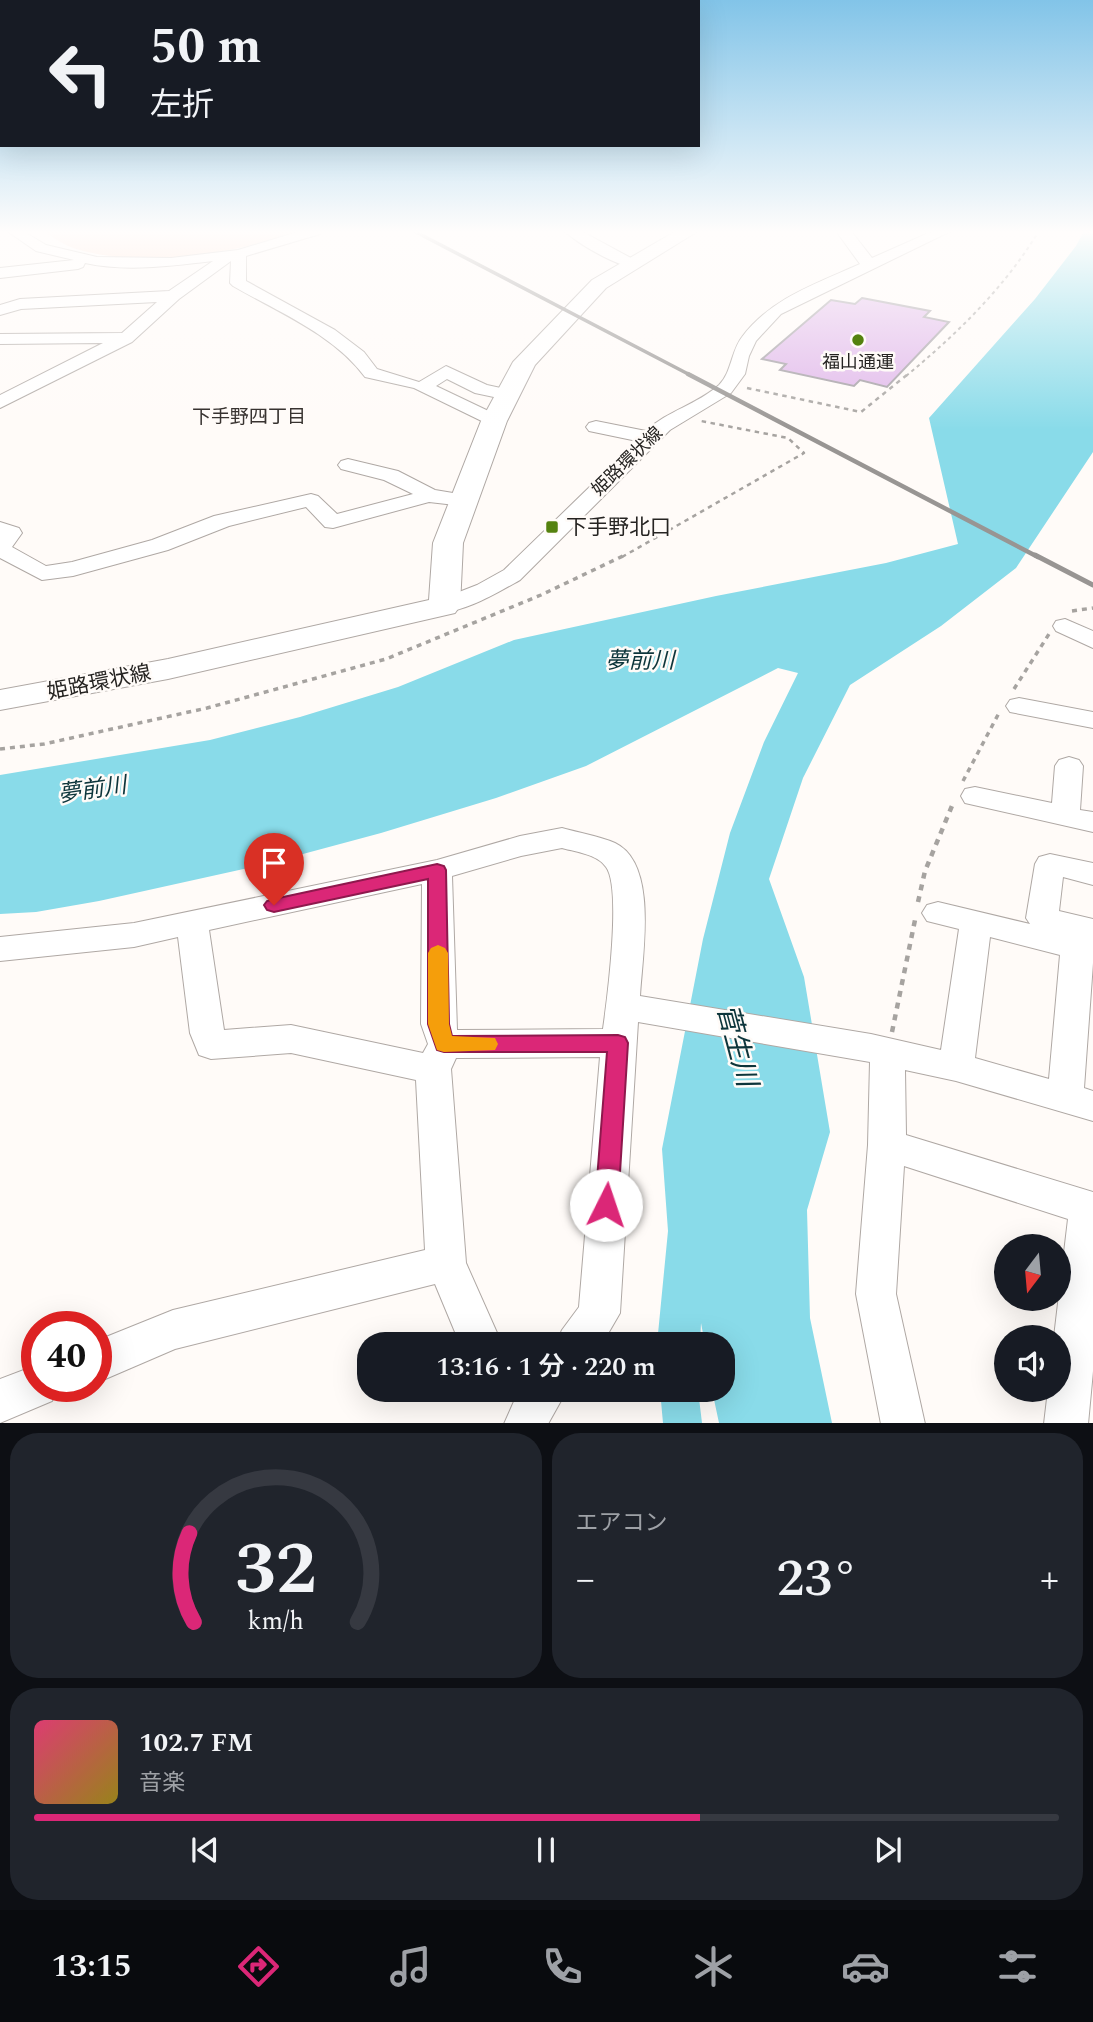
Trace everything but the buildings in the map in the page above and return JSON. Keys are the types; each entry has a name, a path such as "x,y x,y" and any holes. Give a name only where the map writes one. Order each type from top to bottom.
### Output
{"main road":[{"path":"444,606 448,543 494,421 525,362 586,297"},
{"name":"姫路環状線","path":"0,700 99,684 295,642 444,606"}],"street":[{"path":"68,301 72,297"},
{"path":"0,310 20,304 143,297"},
{"path":"0,402 126,338 171,297"},
{"path":"264,297 329,334 358,356 371,373 411,383"},
{"name":"姫路環状線","path":"444,606 485,590 512,575 663,426 726,389 736,374 740,356 749,339 775,311 799,297"},
{"path":"0,339 126,338"},
{"path":"494,421 423,387 446,370 481,389 508,395"},
{"path":"596,427 650,438"},
{"path":"348,465 398,479 422,489 429,496"},
{"path":"0,528 11,533 0,549 42,573 73,569 160,545 222,521 311,500 333,522 429,496 464,500"},
{"path":"1065,626 1093,641"},
{"path":"1018,706 1093,720"},
{"path":"1065,816 1069,766"},
{"path":"975,796 1093,822"},
{"path":"0,950 134,935 437,870 520,846 562,838 587,843 617,859 626,876 629,903 633,1007 618,1043 599,1313 586,1332"},
{"path":"1088,943 1042,918 1050,864 1093,874"},
{"path":"437,870 438,1024 446,1263 476,1332"},
{"path":"938,913 1088,943"},
{"path":"956,1067 976,922"},
{"path":"192,923 209,1039 291,1039 439,1057 618,1043"},
{"path":"633,1007 880,1050 956,1067 1079,1102 1088,943"},
{"path":"880,1050 887,1145 876,1294 902,1423"},
{"path":"887,1145 1089,1208 1066,1423"},
{"path":"112,1355 173,1330 446,1263"},
{"path":"0,1401 21,1392"}],"water":[{"path":"1036,297 1093,297 1093,452 1016,568 941,626 850,685 803,778 769,879 804,977 830,1132 807,1210 810,1318 832,1423 719,1423 715,1402 735,1402 735,1332 703,1332 701,1323 701,1332 658,1332 668,1231 662,1149 703,939 730,833 764,742 798,673 778,668 586,766 496,798 381,833 262,865 99,901 36,912 0,914 0,775 210,740 300,717 398,687 514,640 716,596 886,563 958,544 929,418"},
{"path":"661,1402 699,1402 702,1423 663,1423"}],"railway":[{"path":"541,297 692,376"},
{"path":"688,374 1038,557"},
{"path":"1035,555 1093,585"}],"slow traffic":[{"path":"438,953 438,1024 444,1044 488,1044"}],"place":[{"name":"福山通運","path":"858,340"},
{"name":"下手野北口","path":"552,527"}],"district":[{"name":"下手野四丁目","path":"249,416"}],"route":[{"path":"274,905 437,870 438,1024 444,1044 618,1043 606,1205"}],"water label":[{"name":"夢前川","path":"640,660"},
{"name":"夢前川","path":"92,789"},
{"name":"菅生川","path":"738,1045"}]}
